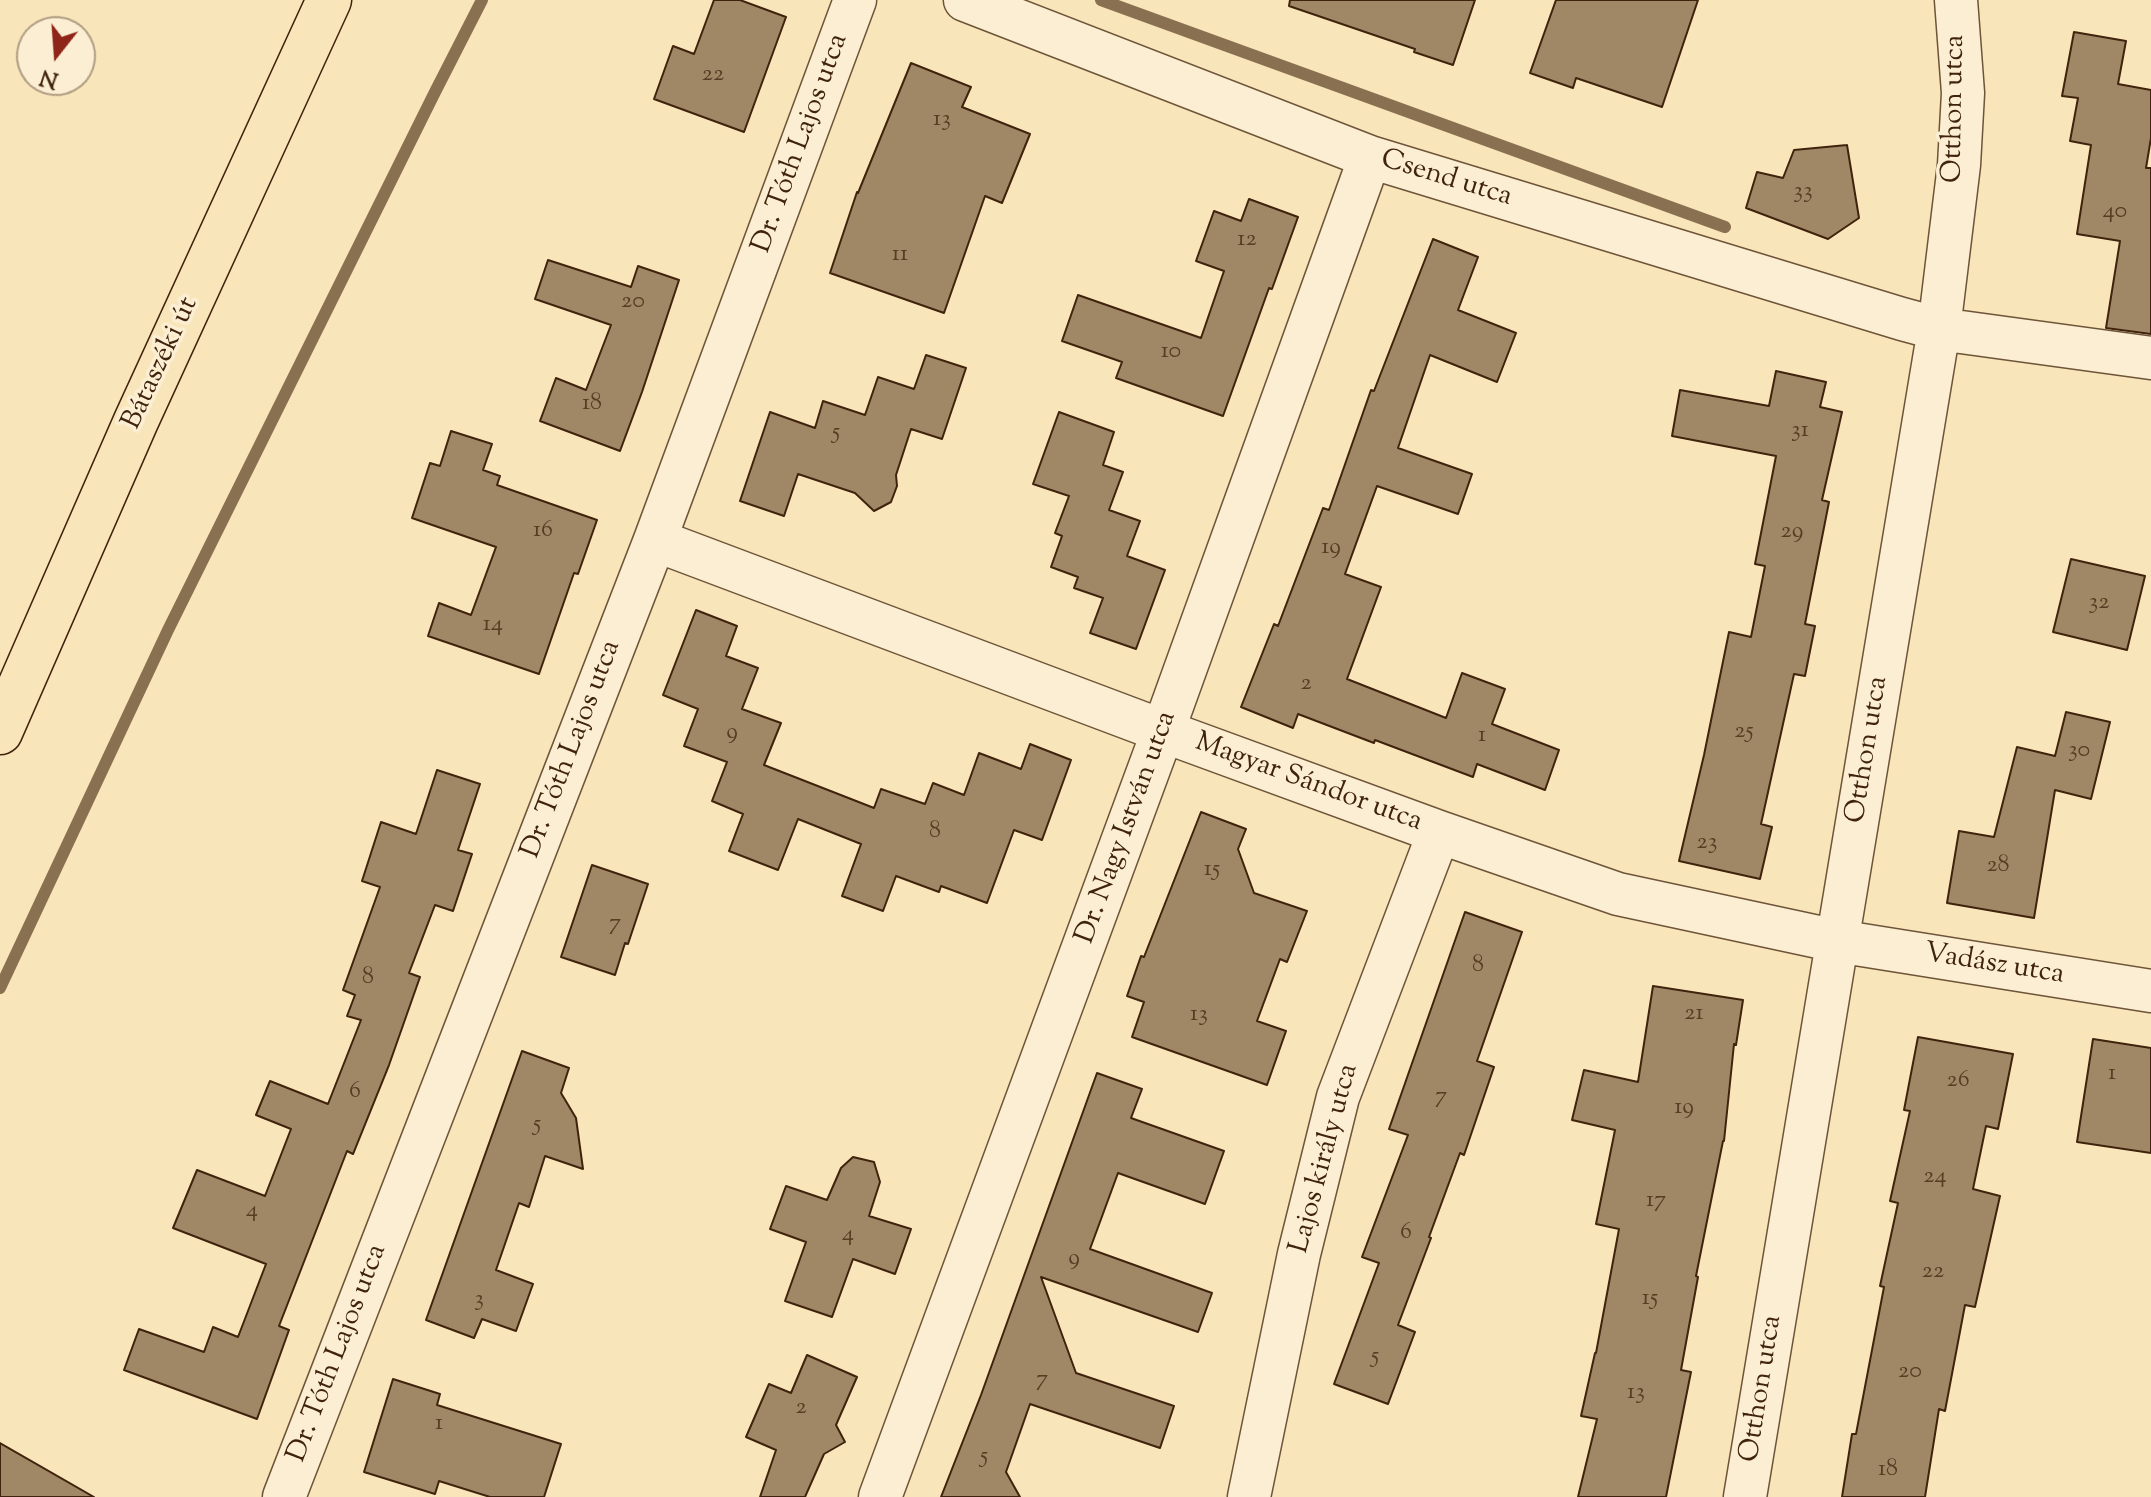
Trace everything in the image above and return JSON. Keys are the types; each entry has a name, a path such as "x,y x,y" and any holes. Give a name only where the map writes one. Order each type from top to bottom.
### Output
{"main road":[{"name":"Bátaszéki út","path":"0,732 136,421 329,0"}],"street":[{"name":"Dr. Tóth Lajos utca","path":"284,1497 655,540 855,0"},
{"name":"Csend utca","path":"965,0 1370,157 1939,329 2151,358"},
{"name":"Otthon utca","path":"1745,1497 1939,329 1959,165 1963,93 1956,0"},
{"name":"Dr. Nagy István utca","path":"880,1497 1163,731 1370,157"},
{"name":"Magyar Sándor utca","path":"655,540 1163,731 1618,894 1837,941"},
{"name":"Lajos király utca","path":"1249,1497 1299,1254 1338,1097 1439,832"},
{"name":"Vadász utca","path":"1837,941 2151,991"}],"building":[{"path":"714,0 740,0 786,17 744,132 654,99 673,46 694,54"},
{"path":"1290,0 1475,0 1453,65 1289,6"},
{"path":"1556,0 1698,0 1662,107 1576,78 1573,88 1530,73"},
{"path":"2074,32 2126,41 2118,84 2151,90 2151,138 2146,168 2151,168 2151,334 2106,328 2120,241 2077,234 2091,145 2070,141 2078,98 2062,96"},
{"path":"911,63 971,87 962,107 1030,134 1002,203 985,196 944,313 830,273 857,192"},
{"path":"1847,145 1859,218 1828,239 1746,208 1757,172 1783,178 1794,150"},
{"path":"1249,199 1298,217 1223,416 1116,378 1122,362 1062,341 1078,295 1201,338 1224,271 1196,261 1214,211 1241,221"},
{"path":"1433,239 1478,257 1458,310 1516,333 1497,382 1430,355 1398,448 1472,474 1458,514 1377,486 1345,574 1381,587 1347,679 1446,718 1462,673 1505,689 1492,724 1559,750 1545,790 1477,764 1473,777 1298,714 1293,728 1241,707 1274,624 1278,626 1323,508 1329,510 1371,390 1374,391"},
{"path":"548,260 631,287 638,266 679,280 620,451 540,421 556,378 586,390 611,325 535,299"},
{"path":"926,355 966,368 942,439 911,429 891,502 874,511 855,493 798,474 784,516 740,501 770,412 815,428 823,401 865,415 878,377 914,389"},
{"path":"1776,371 1826,382 1820,407 1842,412 1822,500 1829,502 1805,624 1815,626 1805,676 1794,674 1761,824 1772,827 1760,879 1679,861 1729,632 1751,637 1765,566 1755,564 1776,456 1672,436 1680,390 1769,406"},
{"path":"1059,412 1114,432 1103,465 1123,472 1109,510 1140,521 1127,556 1165,570 1136,649 1090,633 1103,598 1074,588 1078,577 1051,567 1062,536 1055,533 1069,496 1033,484"},
{"path":"451,431 492,444 483,470 500,476 497,485 597,520 578,574 574,573 539,674 428,636 439,603 471,615 496,547 412,518 430,463 440,466"},
{"path":"2071,559 2145,576 2127,650 2053,632"},
{"path":"696,610 737,626 726,656 758,668 742,709 781,723 764,765 874,808 881,789 925,804 933,783 964,795 979,753 1021,769 1030,744 1071,760 1042,840 1014,830 987,903 941,886 939,892 896,876 883,911 842,896 861,844 798,819 778,870 729,851 743,814 712,801 727,762 684,746 698,709 663,695"},
{"path":"2066,712 2110,722 2091,799 2055,790 2034,918 1947,903 1959,831 1994,837 2017,747 2055,756"},
{"path":"437,770 480,784 458,850 472,854 453,911 435,905 409,973 420,977 389,1065 353,1154 347,1151 279,1326 289,1330 257,1419 124,1370 139,1329 204,1352 213,1327 238,1337 266,1264 173,1228 197,1170 265,1196 291,1129 256,1115 270,1081 328,1104 361,1020 347,1016 355,995 343,990 380,887 362,881 381,822 416,834"},
{"path":"1201,812 1246,829 1238,849 1254,893 1307,911 1287,962 1280,959 1257,1021 1286,1031 1267,1085 1132,1037 1144,1002 1127,996"},
{"path":"592,865 648,884 615,975 561,957"},
{"path":"1465,912 1522,932 1477,1061 1494,1067 1464,1155 1460,1153 1398,1325 1415,1332 1388,1404 1334,1384 1379,1263 1362,1257 1408,1135 1389,1129"},
{"path":"1653,986 1743,1000 1734,1044 1724,1141 1696,1276 1681,1370 1691,1372 1666,1497 1578,1497 1597,1419 1581,1416 1619,1229 1596,1224 1615,1130 1572,1120 1584,1070 1638,1082"},
{"path":"1918,1037 2013,1054 1998,1129 1986,1126 1973,1189 2000,1196 1975,1307 1965,1305 1945,1411 1939,1409 1925,1497 1842,1497 1898,1203 1890,1201 1910,1111 1904,1110"},
{"path":"2093,1039 2151,1048 2151,1153 2077,1142"},
{"path":"522,1051 569,1068 561,1093 576,1118 583,1169 545,1156 529,1207 519,1203 496,1270 533,1284 516,1331 482,1319 474,1338 426,1320"},
{"path":"1097,1073 1142,1089 1131,1118 1224,1151 1205,1204 1118,1173 1090,1249 1212,1293 1198,1332 1041,1277 1076,1373 1174,1406 1160,1448 1030,1404 1006,1472 1020,1497 941,1497 981,1395"},
{"path":"853,1157 874,1162 880,1182 869,1216 911,1229 895,1274 853,1259 832,1317 785,1301 806,1242 770,1229 786,1186 827,1200 841,1168"},
{"path":"807,1355 857,1377 836,1425 845,1442 824,1454 805,1497 760,1497 776,1450 746,1437 769,1384 791,1393"},
{"path":"393,1379 440,1394 437,1405 561,1444 544,1497 490,1497 439,1481 435,1494 364,1472"},
{"path":"0,1443 94,1497 0,1497"}],"waterway":[{"path":"0,988 168,630 482,0"},
{"path":"1101,0 1725,227"}]}
